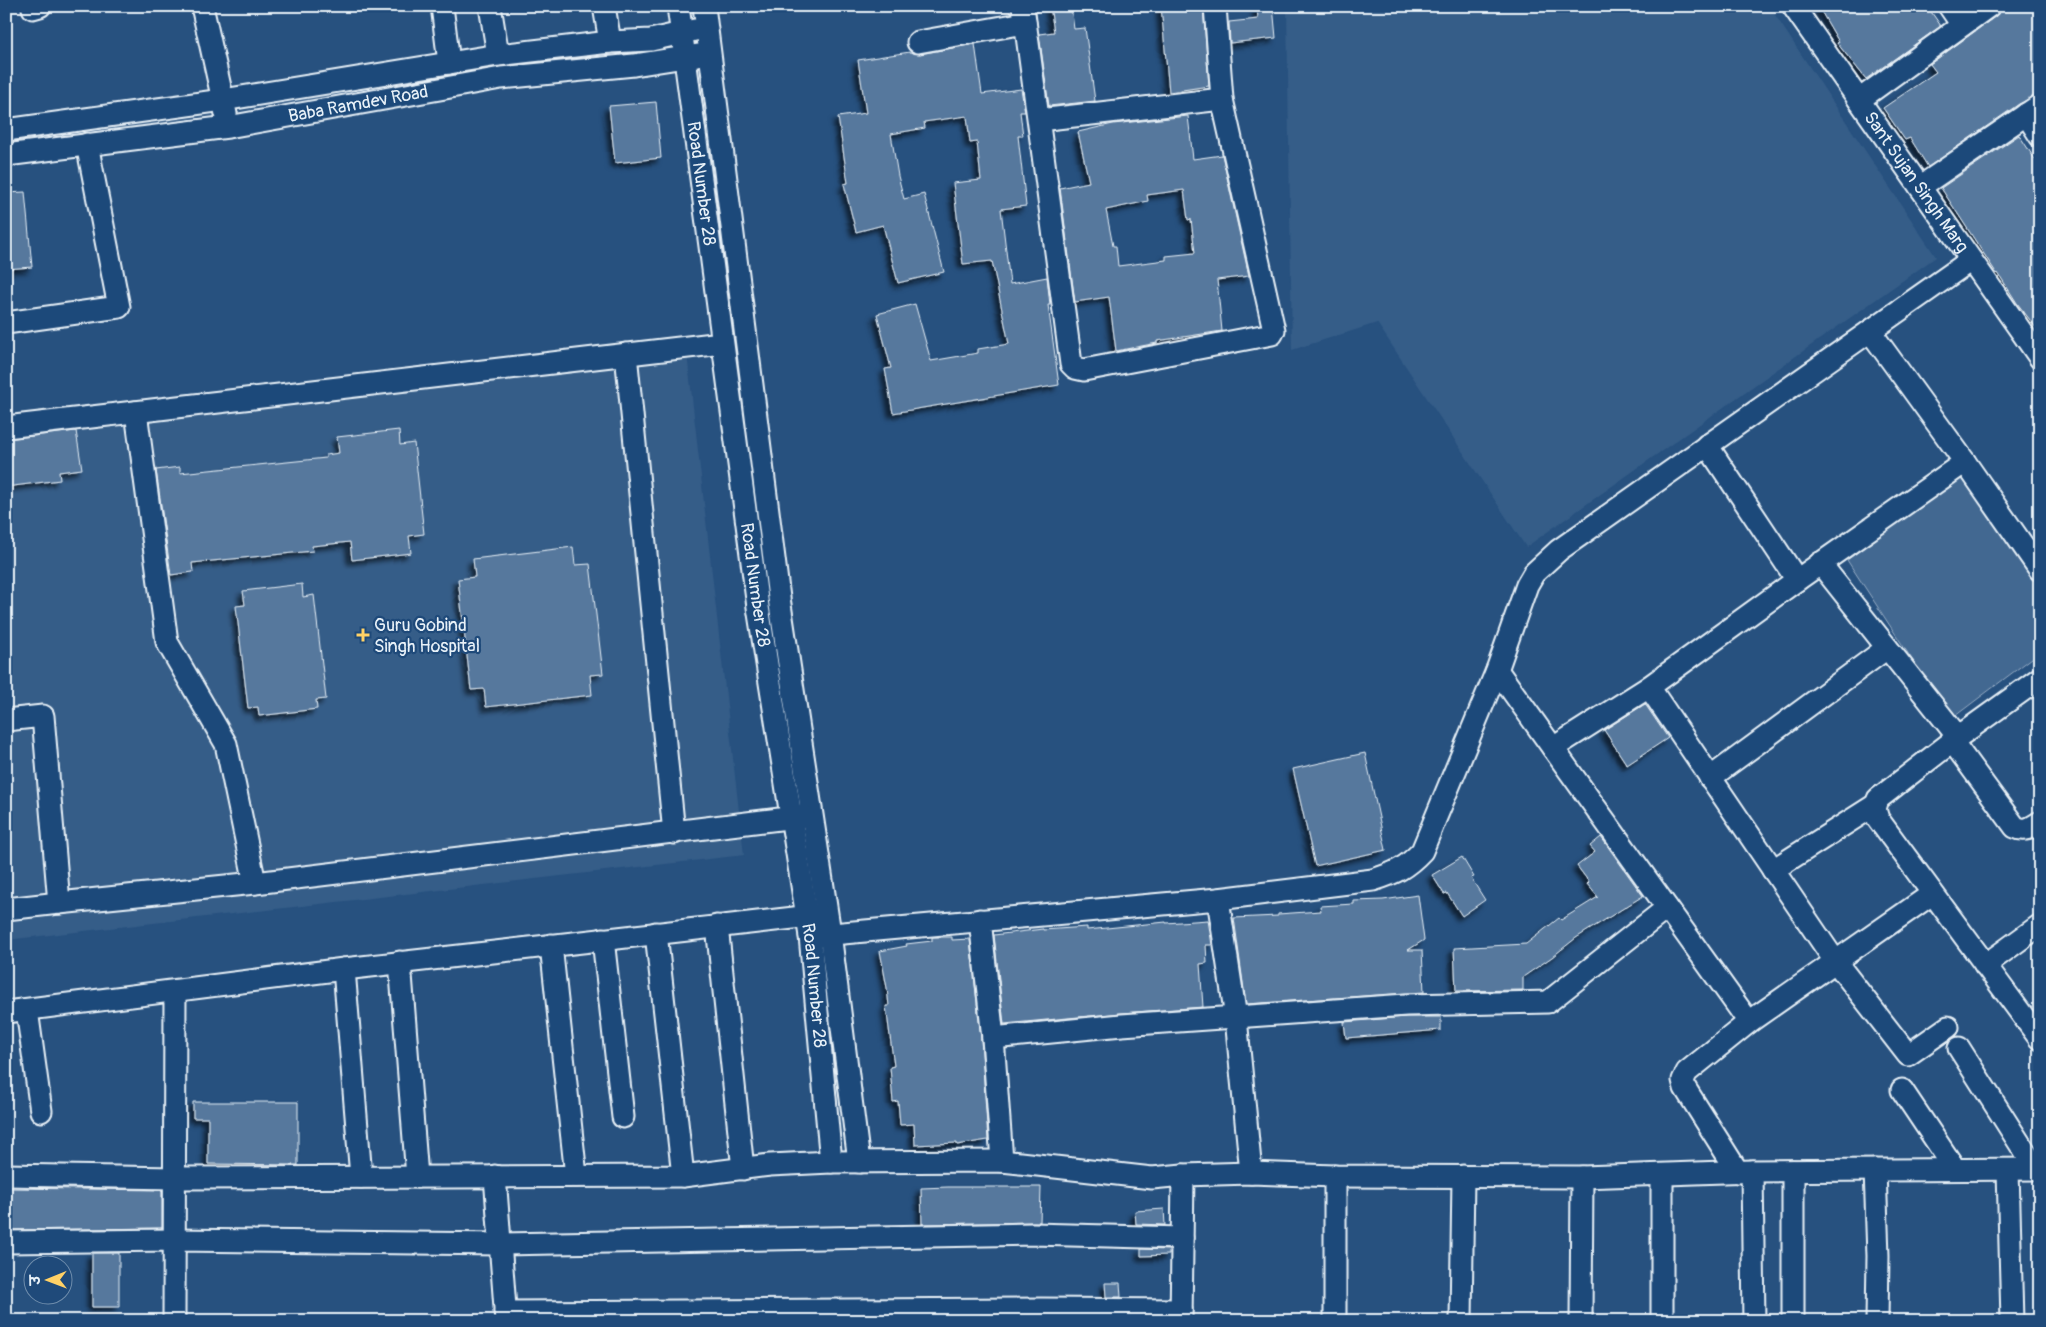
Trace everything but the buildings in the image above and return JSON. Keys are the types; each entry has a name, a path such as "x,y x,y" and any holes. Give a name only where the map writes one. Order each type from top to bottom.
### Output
{"street":[{"path":"202,6 228,127"},
{"path":"442,6 450,63"},
{"path":"490,6 498,55"},
{"path":"604,6 610,42"},
{"name":"Road Number 28","path":"678,6 758,607 791,818 818,925 860,1162"},
{"path":"918,42 1024,14 1071,364 1075,368 1084,370 1272,334 1274,330 1222,99 1215,6"},
{"name":"Sant Sujan Singh Marg","path":"1794,6 2040,358"},
{"path":"1949,6 1962,25"},
{"path":"1859,100 1989,6"},
{"path":"6,130 223,100 498,55 610,42 651,40 682,34 706,17"},
{"name":"Road Number 28","path":"706,17 779,598 812,815 831,1162"},
{"name":"Baba Ramdev Road","path":"6,154 228,127 501,78 685,58 710,52"},
{"path":"1038,120 1222,99"},
{"path":"1920,187 2033,110 2040,136"},
{"path":"6,324 119,307 87,144"},
{"path":"41,1111 17,1011 344,968 717,926 980,920 1218,900 1373,880 1396,872 1410,863 1422,851 1497,670 1527,585 1534,573 1558,550 1971,260"},
{"path":"1870,331 2040,570"},
{"path":"6,427 722,343"},
{"path":"626,354 674,833"},
{"path":"136,412 167,642 226,744 255,883"},
{"path":"1707,445 1797,580"},
{"path":"1553,748 1649,687 1820,563 1965,462"},
{"path":"1820,563 1955,739 2014,827 2037,832"},
{"path":"1710,778 1887,648"},
{"path":"1497,670 1749,1022"},
{"path":"1773,870 1875,804 1878,799 1955,739 2040,678"},
{"path":"1649,687 1835,961 1908,1056 1948,1027"},
{"path":"6,720 43,716 59,903"},
{"path":"1875,804 1878,819 2040,1039"},
{"path":"6,908 255,883 812,815"},
{"path":"1754,1321 1745,1172 1685,1088 1683,1080 1687,1072 1749,1022 1932,894"},
{"path":"1218,900 1236,1018 1251,1173"},
{"path":"993,1038 1122,1025 1406,1005 1548,1002 1667,908"},
{"path":"980,920 993,1038 1002,1161"},
{"path":"1985,966 2040,924"},
{"path":"717,926 743,1169"},
{"path":"656,933 683,1176"},
{"path":"603,939 623,1117"},
{"path":"550,945 576,1176"},
{"path":"400,962 416,1177"},
{"path":"344,968 361,1177"},
{"path":"174,1321 175,990"},
{"path":"1959,1048 2038,1169"},
{"path":"1902,1090 1955,1169"},
{"path":"6,1175 174,1178 683,1176 770,1165 831,1162 1002,1161 1152,1178 1251,1173 1335,1176 1582,1177 1793,1171 2038,1169"},
{"path":"1875,1170 1878,1256 1877,1321"},
{"path":"2008,1170 2012,1321"},
{"path":"1793,1171 1793,1321"},
{"path":"495,1176 506,1316 1041,1309 1181,1315 1183,1175"},
{"path":"1662,1175 1662,1321"},
{"path":"1335,1176 1335,1321"},
{"path":"1461,1321 1464,1176"},
{"path":"1581,1321 1582,1177"},
{"path":"6,1242 174,1240 500,1244 1033,1234 1182,1238"}],"shaded area":[{"path":"1287,6 1449,6 1469,10 1510,9 1516,6 1769,6 1936,257 1526,547 1377,323 1292,350"},
{"name":"Guru Gobind Singh Hospital","path":"685,336 744,855 6,940 6,414"},
{"path":"1964,474 2040,578 2040,652 1951,719 1847,560"}],"place":[{"name":"Guru Gobind Singh Hospital","path":"363,635"}]}
